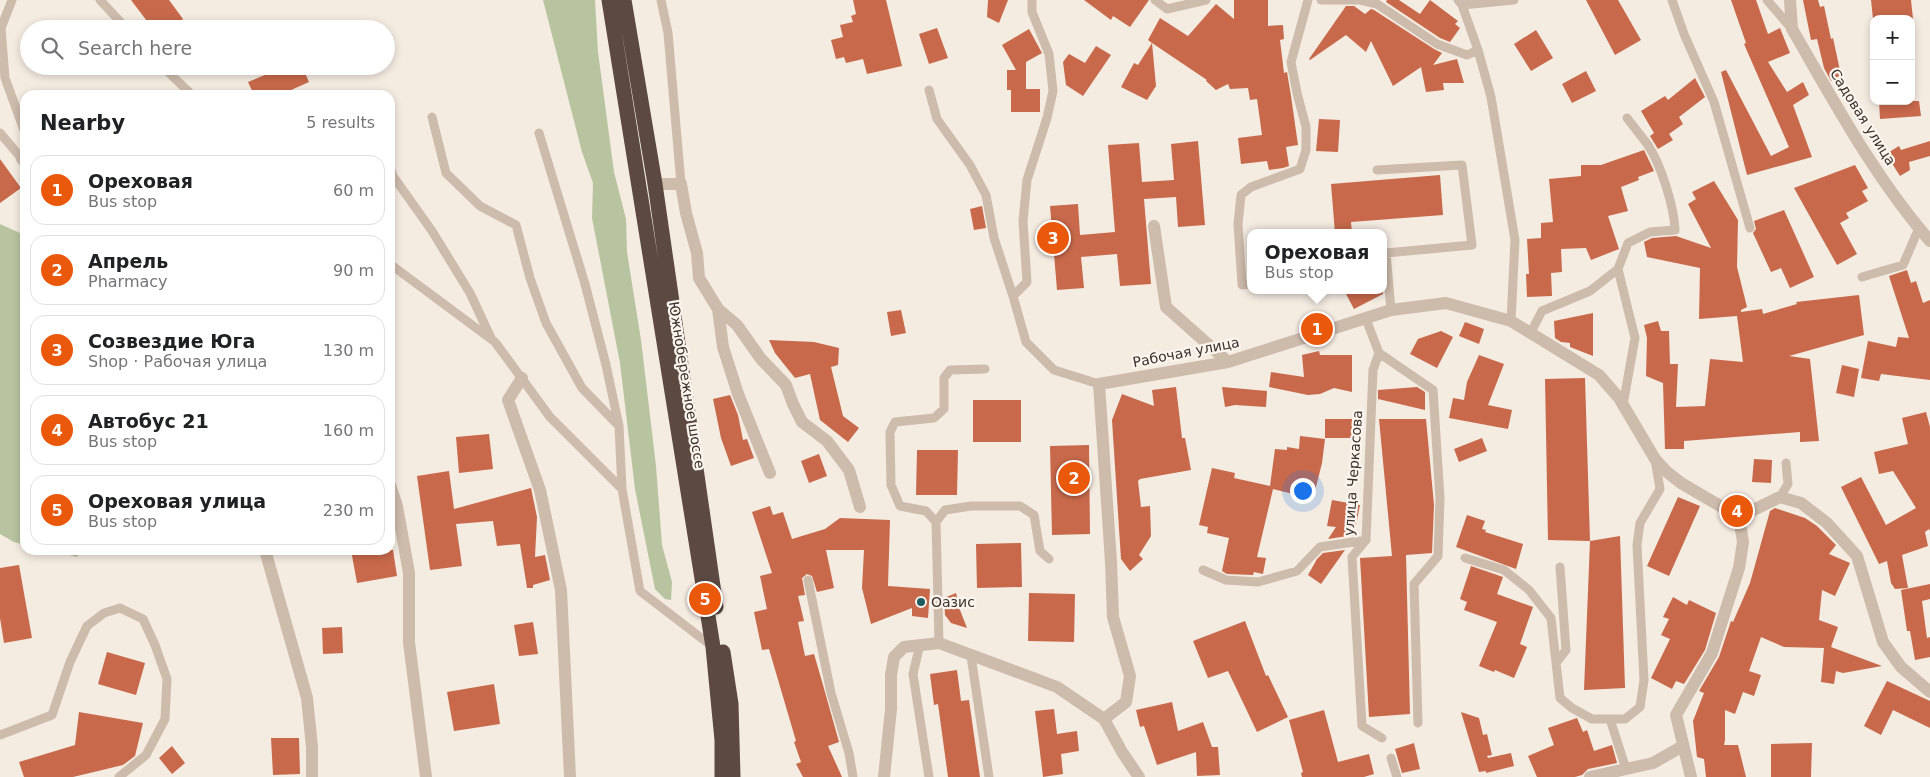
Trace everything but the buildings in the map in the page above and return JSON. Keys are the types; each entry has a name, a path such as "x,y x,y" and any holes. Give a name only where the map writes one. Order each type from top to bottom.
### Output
{"highway":[{"name":"Южнобережное шоссе","path":"609,0 713,648 722,740 722,777"},
{"name":"Южнобережное шоссе","path":"624,0 655,184 731,704 733,777"}],"street":[{"name":"Садовая улица","path":"1790,0 1792,29 1860,144 1903,210 1930,241"},
{"path":"655,184 682,184 686,213 697,253 699,278 718,309 736,326 761,359 786,385 802,422 827,441 849,470 860,507"},
{"path":"1154,226 1166,307 1228,362"},
{"name":"Рабочая улица","path":"1099,384 1228,362 1391,310 1446,303 1511,321 1599,375 1623,405 1655,459 1667,472 1681,483 1739,517"},
{"path":"718,309 726,357 738,394 770,473"},
{"path":"522,378 508,400 540,490 561,590 570,777"},
{"path":"1099,384 1111,552 1113,617 1130,676 1126,702 1104,719"},
{"path":"1691,777 1676,715 1712,653 1739,568 1743,542 1739,517 1780,497 1801,504 1827,523 1857,556 1882,642 1901,667 1930,692"},
{"path":"395,500 409,573 409,642 426,777"},
{"path":"265,555 307,698 312,747 312,777"},
{"path":"884,777 894,657 904,647 939,643 1058,687 1104,719 1122,752 1139,777"},
{"path":"1590,777 1653,763 1683,746"}],"lane":[{"path":"12,0 2,28 5,78 20,119"},
{"path":"100,0 118,20"},
{"path":"661,0 668,33 682,184"},
{"path":"1013,296 1027,282 1023,221 1027,180 1047,118 1053,91 1049,54 1032,12 1032,0"},
{"path":"1155,0 1167,9 1206,0"},
{"path":"1247,284 1242,285 1238,224 1241,195 1251,186 1300,169 1306,150 1306,127 1291,62 1308,0"},
{"path":"1321,0 1360,0 1378,4 1437,44 1467,55 1478,50"},
{"path":"1511,321 1515,240 1492,97 1478,50 1460,3 1514,0"},
{"path":"1672,0 1684,34 1714,102 1750,228"},
{"path":"1767,0 1792,29"},
{"path":"171,75 187,90"},
{"path":"929,90 937,119 970,165 986,196 994,238 1026,342 1054,370 1099,384"},
{"path":"432,117 446,173 480,206 516,225 530,278 546,323 582,388 619,426"},
{"path":"1531,332 1542,311 1590,290 1618,269 1628,244 1650,232 1675,230 1674,213 1657,163 1649,146 1626,118"},
{"path":"0,133 20,155"},
{"path":"538,133 585,284 619,426 622,488 640,591 713,648"},
{"path":"1377,170 1462,165 1472,245 1387,253"},
{"path":"395,179 432,231 470,293 492,340 550,417 622,488"},
{"path":"1862,278 1903,265 1919,228"},
{"path":"395,268 492,340"},
{"path":"1618,269 1635,338 1623,405"},
{"path":"1387,286 1391,310"},
{"path":"1366,319 1379,353 1433,390 1440,498 1438,556 1414,584 1418,723"},
{"name":"улица Черкасова","path":"1379,353 1373,370 1366,540 1352,557 1362,726 1382,738"},
{"path":"936,522 926,511 900,506 891,485 890,432 895,422 934,418 944,409 944,378 950,370 985,369"},
{"path":"1465,558 1504,570 1529,590 1551,618 1560,698 1572,708 1592,719 1625,719 1640,707 1644,680 1636,545 1640,522 1660,489 1655,459"},
{"path":"1780,497 1788,484 1786,464"},
{"path":"939,643 936,522 945,510 971,506 1020,506 1034,515 1040,551 1049,559"},
{"path":"1203,570 1226,580 1258,582 1297,571 1320,547 1366,540"},
{"path":"1556,663 1566,650 1560,567"},
{"path":"808,580 829,684 853,777"},
{"path":"0,735 52,715 70,662 88,626 104,613 120,608 143,619 168,679 165,719 146,754 119,777"},
{"path":"920,644 913,674 929,777"},
{"path":"972,656 989,777"},
{"path":"1610,719 1626,769"},
{"path":"1391,758 1397,777"}],"green space":[{"path":"543,0 595,0 598,52 614,172 626,219 627,252 641,340 656,466 662,545 672,582 671,600 665,599 655,589 635,489 620,363 592,218 593,183 582,152"},
{"path":"0,224 20,233 20,544 0,534"}],"place":[{"name":"Созвездие Юга","path":"1053,238"},
{"name":"Ореховая","path":"1317,329"},
{"name":"Апрель","path":"1074,478"},
{"name":"Автобус 21","path":"1737,511"},
{"name":"Ореховая улица","path":"705,599"},
{"name":"Оазис","path":"921,602"}]}
